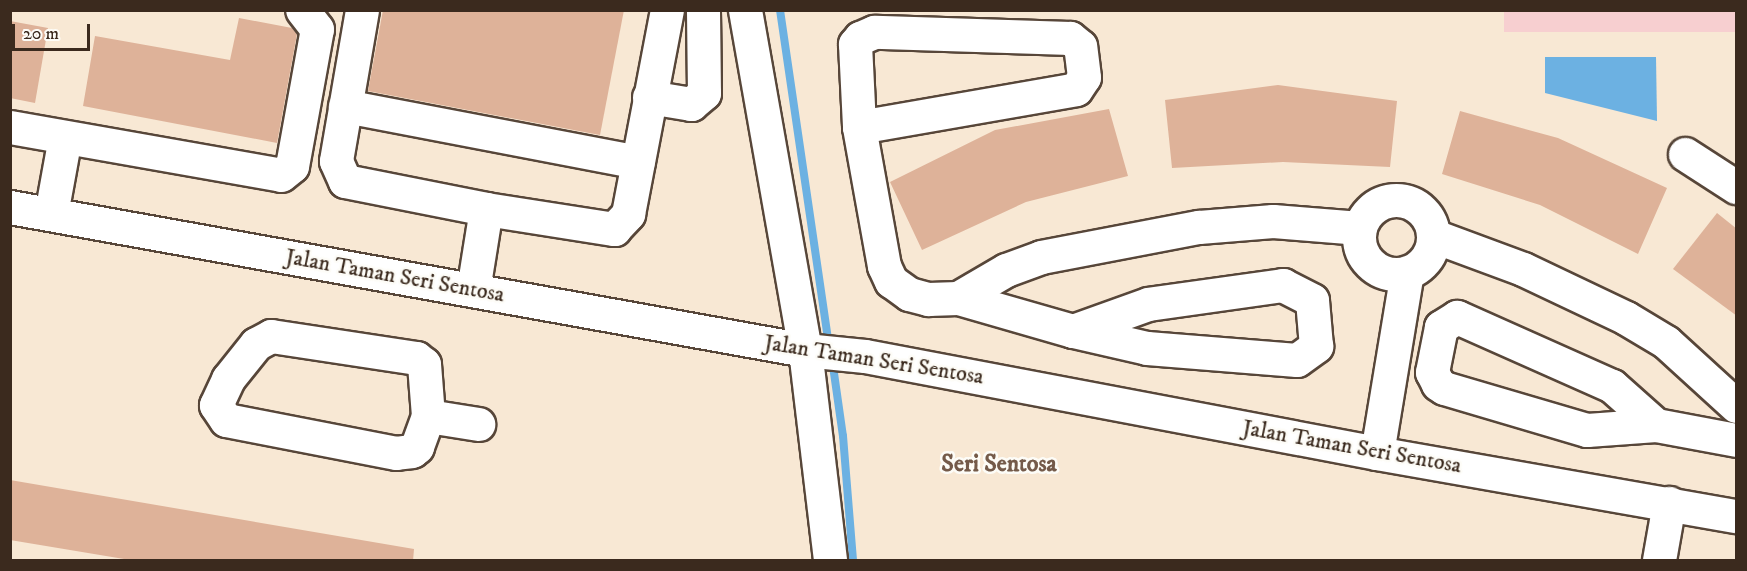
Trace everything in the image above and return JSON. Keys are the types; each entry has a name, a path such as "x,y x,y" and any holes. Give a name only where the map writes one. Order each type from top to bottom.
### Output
{"main road":[{"path":"10,127 281,176 292,165 317,29 302,10"},
{"path":"362,10 336,161 345,181 486,209 614,229 628,214 667,10"},
{"path":"649,97 691,104 704,93 702,10"},
{"path":"745,10 806,350 830,561"},
{"path":"859,127 1076,89 1084,77 1080,46 1070,38 874,32 860,38 855,44 859,127 884,266 891,281 909,294 928,300 958,298 1073,331 1147,348 1297,360 1316,346 1312,300 1283,285 1148,304 1073,331"},
{"path":"345,106 638,162"},
{"path":"51,214 66,136"},
{"path":"1685,154 1737,187"},
{"path":"1395,199 1408,201 1421,208 1431,223 1434,236 1432,249 1425,260 1396,272 1366,258 1360,247 1360,228 1365,216 1376,205 1395,199"},
{"name":"Jalan Taman Seri Sentosa","path":"10,207 806,350 865,356 1366,451 1737,516"},
{"path":"473,290 486,209"},
{"path":"958,298 1006,270 1041,257 1111,242 1199,227 1273,221 1360,228"},
{"path":"1434,236 1523,268 1626,318 1666,342 1737,406"},
{"path":"1366,451 1396,272"},
{"path":"1656,425 1612,386 1457,317 1442,327 1432,372 1438,384 1444,388 1587,430 1656,425 1737,440"},
{"path":"271,336 416,358 424,364 428,416 417,447 412,451 396,453 226,420 216,405 235,370 256,344 271,336"},
{"path":"428,416 478,424"},
{"path":"1659,561 1669,503"}],"shaded area":[{"path":"1504,11 1736,11 1736,32 1504,32"}],"water":[{"path":"1545,57 1656,57 1657,121 1545,93"}],"building":[{"path":"383,10 624,10 600,135 368,91"},
{"path":"239,18 292,28 297,34 277,143 83,106 95,36 230,60"},
{"path":"10,21 48,28 35,103 10,98"},
{"path":"1278,85 1397,101 1390,167 1283,162 1172,168 1165,100"},
{"path":"1109,109 1128,176 1026,202 922,250 890,182 995,130"},
{"path":"1460,111 1558,138 1667,188 1638,254 1540,205 1442,174"},
{"path":"1717,213 1737,229 1737,316 1673,269"},
{"path":"10,480 414,549 413,561 136,561 10,540"}],"waterway":[{"path":"780,10 829,344"},
{"path":"832,359 843,436 853,560"}],"district":[{"name":"Seri Sentosa","path":"999,465"}]}
